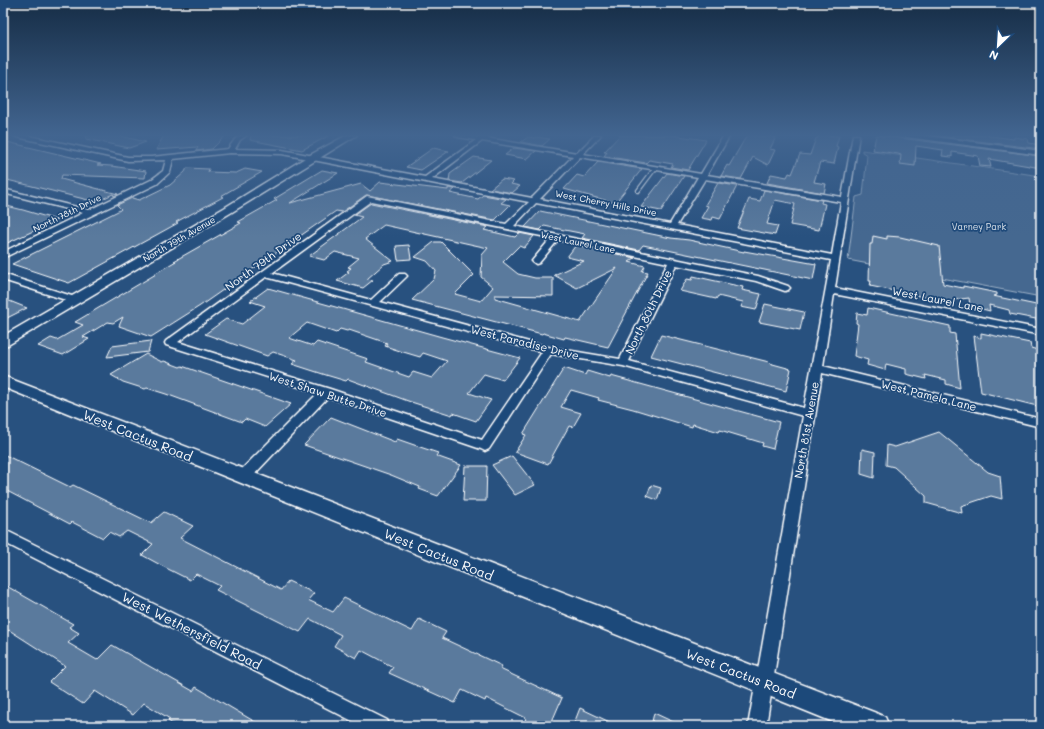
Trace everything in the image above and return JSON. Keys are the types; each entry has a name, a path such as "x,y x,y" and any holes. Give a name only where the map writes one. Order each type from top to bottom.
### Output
{"main road":[{"name":"West Cactus Road","path":"3,381 876,726"}],"street":[{"name":"North 78th Drive","path":"3,255 161,178 167,169"},
{"name":"North 79th Avenue","path":"3,342 239,204 294,169"},
{"name":"West Cherry Hills Drive","path":"375,169 835,258"},
{"path":"427,179 441,169"},
{"path":"508,227 564,169"},
{"path":"661,169 845,200"},
{"path":"673,226 707,169"},
{"name":"North 81st Avenue","path":"756,726 850,169"},
{"path":"3,191 90,213"},
{"name":"West Laurel Lane","path":"370,198 758,279 786,288"},
{"name":"North 79th Drive","path":"170,343 370,198"},
{"path":"536,261 556,237"},
{"name":"North 80th Drive","path":"623,363 673,261"},
{"name":"West Paradise Drive","path":"264,274 548,350 623,363 809,413"},
{"path":"373,303 402,276"},
{"path":"3,277 75,300"},
{"name":"West Laurel Lane","path":"830,290 1041,332"},
{"name":"West Shaw Butte Drive","path":"170,343 326,392 485,446 548,350"},
{"name":"West Pamela Lane","path":"817,368 1041,423"},
{"path":"244,476 326,392"},
{"name":"West Wethersfield Road","path":"3,535 381,726"}],"lane":[{"path":"638,190 654,169"}],"green space":[{"name":"Varney Park","path":"866,169 993,169 1041,176 1041,297 848,260 856,197 863,195"}],"building":[{"path":"3,169 132,169 146,171 145,178 62,175 61,179 118,194 114,196 113,194 96,202 3,179"},
{"path":"186,169 209,169 208,172 236,173 245,169 262,172 221,196 223,197 176,222 178,223 69,283 12,264 120,210 121,209 117,205 132,198 139,200 170,185"},
{"path":"457,169 480,169 462,183 449,181 450,174"},
{"path":"591,169 642,169 615,203 564,189 577,175 584,177"},
{"path":"725,169 746,169 741,179 721,176"},
{"path":"794,169 818,169 814,182 826,184 824,193 767,183 771,174 787,177 789,173 792,174"},
{"path":"322,170 338,173 290,203 361,184 370,191 380,182 448,190 448,188 455,189 450,193 478,199 483,195 506,199 501,203 510,205 495,220 366,195 342,212 336,211 200,306 151,337 119,326 123,317 113,323 108,322 83,337 89,339 63,355 38,346 51,338 57,340 83,325 75,322 176,261 174,261 241,223 238,222 277,200 274,199"},
{"path":"667,173 684,176 661,211 641,207"},
{"path":"502,179 514,181 511,184 520,186 512,193 490,189"},
{"path":"718,183 737,186 720,219 713,217 712,220 701,218 708,206 705,205"},
{"path":"764,190 822,200 821,203 825,204 819,230 790,225 795,204 775,200 767,224 778,226 775,235 737,228 749,199 760,201"},
{"path":"371,203 488,227 484,230 515,237 519,233 534,236 524,248 519,246 503,262 518,274 535,278 553,278 553,296 495,295 495,298 580,322 617,268 577,288 554,275 584,261 567,257 576,245 635,258 629,262 645,266 642,271 648,272 608,347 565,337 564,339 542,334 412,300 434,279 436,271 427,261 415,257 434,242 441,242 474,275 455,294 481,301 493,287 481,277 482,255 488,248 384,225 365,239 393,261 384,264 367,279 373,280 363,288 337,281 349,272 347,271 351,268 348,267 359,258 335,252 324,260 309,256 362,217 354,215"},
{"path":"3,205 23,210 57,220 3,245"},
{"path":"540,211 671,238 689,240 744,252 816,264 813,280 643,245 639,250 582,238 585,234 544,226 540,230 525,227"},
{"path":"873,236 887,239 887,236 900,237 939,246 943,284 963,288 963,286 997,293 997,295 993,296 1041,306 1041,320 1010,314 1009,310 989,305 990,311 970,306 969,298 953,300 953,303 870,286 870,244 872,244"},
{"path":"409,245 411,259 398,260 396,246"},
{"path":"693,276 743,287 742,290 761,294 756,310 741,307 743,302 718,296 716,299 680,291 687,279 692,280"},
{"path":"268,288 520,358 503,380 484,374 469,393 491,400 476,421 408,401 348,379 346,381 292,364 297,360 273,352 267,356 205,334 226,319 242,324 265,306 250,301","holes":["307,323 336,333 340,329 347,331 349,330 387,343 385,346 400,351 420,357 423,353 447,361 432,378 413,372 409,377 366,362 368,359 317,342 313,346 289,338"]},
{"path":"7,300 27,308 3,320 3,303"},
{"path":"765,304 804,312 800,330 759,322"},
{"path":"868,308 950,326 950,333 955,334 960,388 946,384 946,380 925,375 926,379 906,374 906,369 886,364 885,370 867,365 868,360 854,356 858,324 856,323 857,313 867,315"},
{"path":"981,333 1030,343 1031,348 1041,351 1041,407 981,392 974,336 981,338"},
{"path":"661,335 769,362 791,369 786,391 651,356"},
{"path":"151,341 148,352 107,357 112,346"},
{"path":"146,354 162,362 164,361 180,367 182,366 291,404 265,427 245,419 242,422 166,394 123,382 111,375"},
{"path":"564,368 585,375 587,371 610,378 611,376 779,422 773,449 762,446 763,443 720,430 719,432 693,424 692,427 598,400 599,398 571,390 561,407 581,413 573,427 569,426 548,464 515,452 526,435 523,434"},
{"path":"331,417 395,442 397,439 438,453 436,456 461,465 438,496 419,489 420,487 391,475 304,445"},
{"path":"939,432 988,472 1000,476 1002,499 991,496 961,506 962,513 926,503 926,496 894,467 886,465 887,445 895,447"},
{"path":"862,449 875,452 874,478 861,474"},
{"path":"3,454 70,487 73,485 151,523 164,512 193,526 180,538 281,590 288,581 314,593 308,600 333,612 344,598 412,631 419,619 446,632 442,638 502,666 500,669 562,698 550,726 523,726 526,718 486,698 485,701 462,690 455,703 389,673 393,667 361,650 356,658 334,646 341,635 310,619 300,632 216,590 220,586 196,574 190,580 166,568 142,555 153,544 127,531 119,537 109,532 103,538 72,522 70,524 7,491 3,491"},
{"path":"512,456 535,485 515,495 492,465"},
{"path":"465,466 487,466 486,501 463,501"},
{"path":"651,485 661,488 657,500 647,496"},
{"path":"3,584 73,624 69,627 79,633 68,643 97,660 112,645 193,691 196,687 262,726 176,726 168,721 170,719 144,703 133,715 95,691 83,704 49,682 65,666 9,630 3,635"},
{"path":"580,708 618,726 573,726"},
{"path":"654,713 682,726 651,726"}]}
